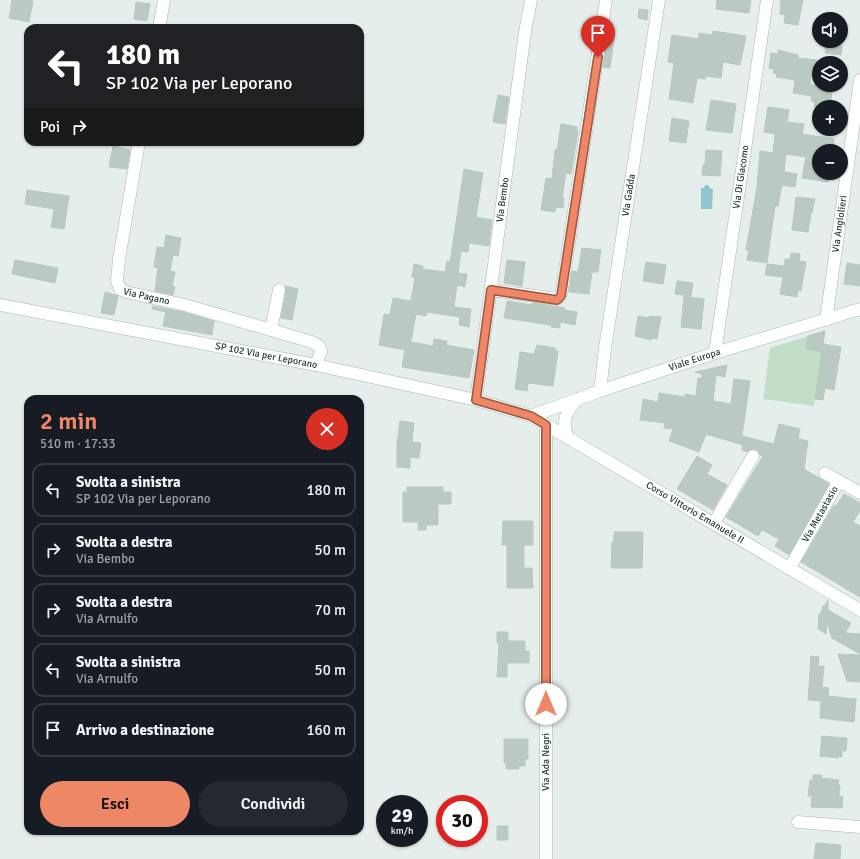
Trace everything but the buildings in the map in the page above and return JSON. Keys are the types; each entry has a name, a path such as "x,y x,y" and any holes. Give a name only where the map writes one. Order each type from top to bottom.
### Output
{"street":[{"path":"160,24 164,0"},
{"name":"Via Bembo","path":"476,400 525,32 531,0"},
{"path":"491,290 557,300 561,296 606,0"},
{"name":"Via Gadda","path":"600,391 605,348 659,0"},
{"name":"Via Di Giacomo","path":"715,353 766,0"},
{"name":"Via Angiolieri","path":"826,320 860,80"},
{"name":"Via Pagano","path":"137,146 119,259 117,281 120,289 126,292 185,306 312,342 319,346 321,351 316,365"},
{"path":"271,330 279,290"},
{"name":"SP 102 Via per Leporano","path":"0,305 316,365 476,400 531,416"},
{"name":"Viale Europa","path":"531,416 600,391 715,353 860,309"},
{"path":"569,439 565,430 565,418 568,409 577,400"},
{"name":"Corso Vittorio Emanuele II","path":"531,416 860,610"},
{"name":"Via Ada Negri","path":"546,425 546,859"},
{"path":"714,523 754,456"},
{"path":"825,473 839,481"},
{"name":"Via Metastasio","path":"789,568 839,481 860,493"},
{"path":"798,822 860,827"}],"green space":[{"path":"825,331 814,406 763,399 770,348"}],"water":[{"path":"705,185 708,185 711,189 713,189 712,209 701,209 701,188 704,188"}],"route":[{"path":"546,704 546,425 531,416 476,400 491,290 557,300 561,296 598,57"}]}
